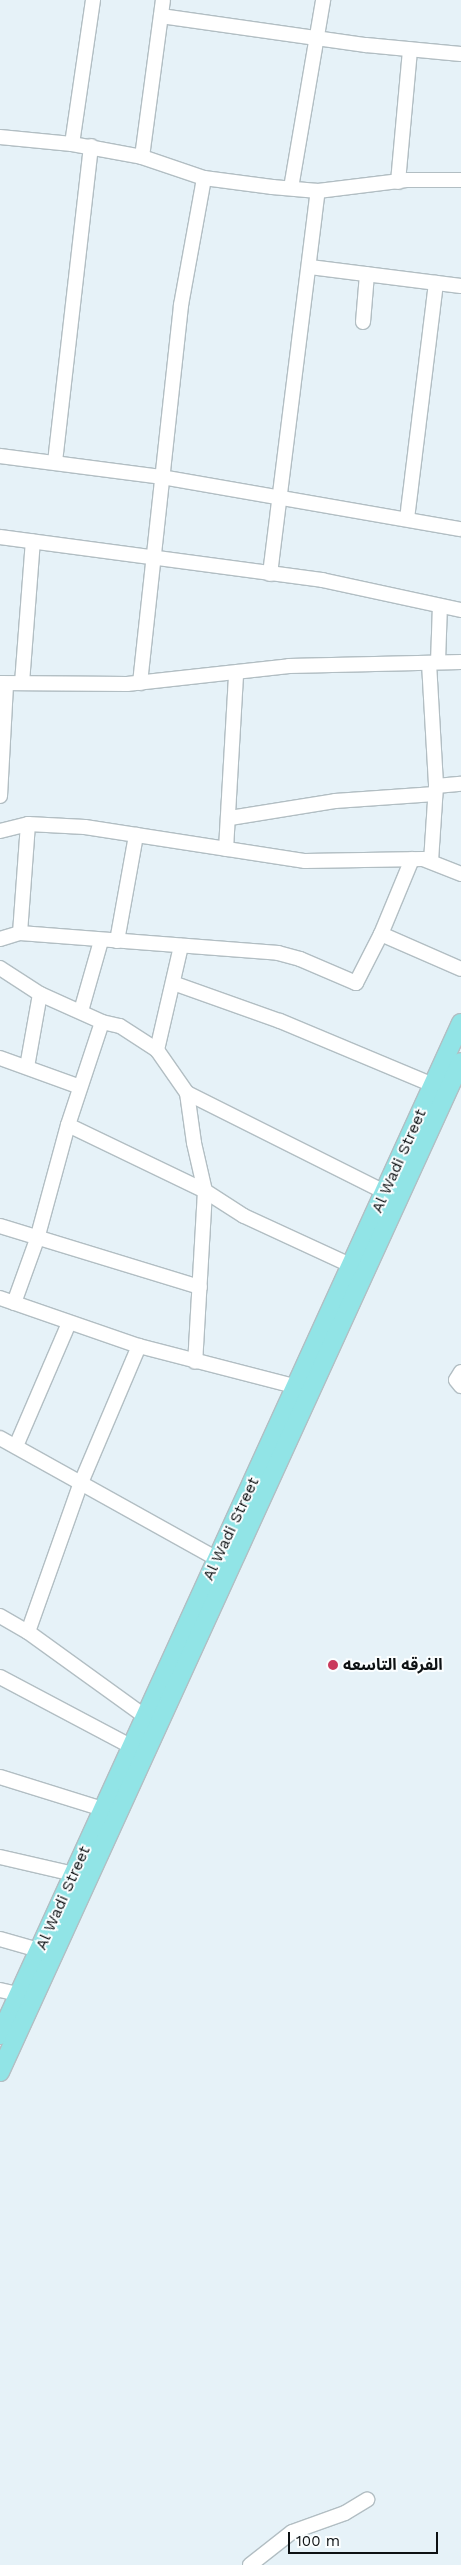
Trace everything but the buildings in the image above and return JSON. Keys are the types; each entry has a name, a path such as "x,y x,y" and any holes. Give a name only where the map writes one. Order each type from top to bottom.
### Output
{"main road":[{"name":"Al Wadi Street","path":"0,2072 80,1876 297,1398 352,1266 461,1023"},
{"name":"Al Wadi Street","path":"0,2035 39,1950 80,1876 103,1809 217,1559 461,1062"}],"street":[{"path":"72,144 93,0"},
{"path":"142,157 163,0"},
{"path":"290,188 323,0"},
{"path":"161,16 410,50 461,54"},
{"path":"398,182 410,50"},
{"path":"0,137 91,146 142,157 204,178 318,191 398,182 461,180"},
{"path":"55,462 91,146"},
{"path":"140,683 181,305 204,178"},
{"path":"270,574 282,497 318,191"},
{"path":"310,267 461,286"},
{"path":"363,322 367,274"},
{"path":"407,519 436,283"},
{"path":"0,456 162,476 461,529"},
{"path":"0,537 153,556 349,586 461,610"},
{"path":"22,683 33,541"},
{"path":"432,861 436,790 434,662 440,606"},
{"path":"0,796 3,684 140,683 312,664 461,662"},
{"path":"226,850 230,818 236,673"},
{"path":"230,818 335,801 436,790 461,784"},
{"path":"0,831 28,824 85,827 305,862 412,859 432,861 461,874"},
{"path":"20,933 28,824"},
{"path":"117,941 136,835"},
{"path":"0,939 20,933 290,955 356,983 381,934 412,859"},
{"path":"381,934 461,969"},
{"path":"80,1011 101,941"},
{"path":"158,1050 182,946"},
{"path":"0,968 40,994 102,1022 115,1023 158,1050 187,1093 194,1142 205,1191 195,1362"},
{"path":"173,983 280,1021 433,1085"},
{"path":"27,1067 40,994"},
{"path":"14,1303 37,1239 68,1125 102,1022"},
{"path":"0,1058 80,1087"},
{"path":"187,1093 385,1192"},
{"path":"68,1125 205,1191 244,1216 352,1266"},
{"path":"0,1226 37,1239 200,1287"},
{"path":"0,1298 69,1323 195,1362 297,1398"},
{"path":"16,1446 69,1323"},
{"path":"28,1632 80,1485 139,1346"},
{"path":"461,1372 456,1380 461,1386"},
{"path":"0,1438 80,1485 217,1559"},
{"path":"0,1616 28,1632 146,1717"},
{"path":"0,1677 132,1746"},
{"path":"0,1777 103,1809"},
{"path":"0,1857 80,1876"},
{"path":"0,1938 39,1950"},
{"path":"0,1990 18,1994"},
{"path":"250,2565 292,2532 345,2513 367,2500"}],"place":[{"name":"الفرقه التاسعه","path":"333,1665"}]}
